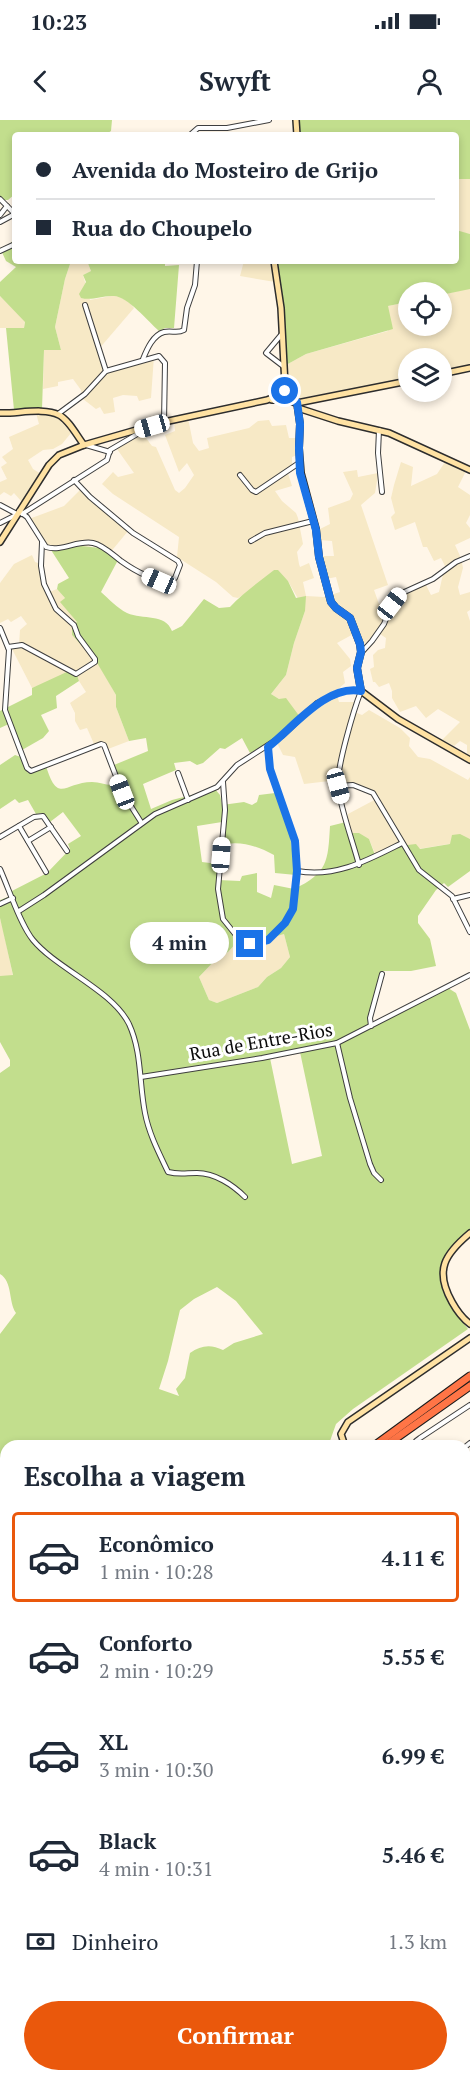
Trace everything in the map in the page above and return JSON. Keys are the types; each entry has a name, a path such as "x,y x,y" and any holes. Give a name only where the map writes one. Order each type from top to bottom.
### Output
{"highway":[{"path":"382,1440 470,1376"},
{"path":"394,1440 470,1386"}],"street":[{"path":"193,132 198,128 227,128 269,120"},
{"path":"0,199 12,211"},
{"path":"0,215 7,206"},
{"path":"143,359 149,346 158,336 164,332 180,333 184,330 198,264"},
{"path":"274,264 281,308 284,395"},
{"path":"85,305 106,370"},
{"path":"282,334 266,352 283,366"},
{"path":"58,414 85,394 106,370 159,356 165,363 164,422"},
{"path":"452,372 470,368"},
{"path":"298,405 398,383"},
{"path":"0,542 54,459 65,452 164,422 284,395"},
{"path":"284,395 298,405 338,421 379,430 470,470"},
{"path":"298,405 299,464 319,557 331,602 350,618 361,652"},
{"path":"0,413 58,414 85,445 110,452"},
{"path":"0,523 107,460 110,452 152,426"},
{"path":"379,430 378,453 382,492"},
{"path":"240,475 256,492 299,464"},
{"path":"0,505 27,517 46,547 67,548 84,543 94,543 124,563 159,581 169,582 175,578 180,565 178,561 132,533 74,480"},
{"path":"251,541 265,533 313,521"},
{"path":"8,647 22,645 76,674 96,659 78,636 74,625 56,609 44,584 41,566 42,542"},
{"path":"359,865 338,786 341,764 361,691 357,668 361,652 378,632 392,604 400,594 433,579 456,562 470,556"},
{"path":"0,628 9,650 5,710 27,768 31,771 101,744 104,745 122,792 141,822"},
{"path":"19,911 44,896 141,822 217,788 237,765 268,747 317,704 343,691 361,691 398,719 470,760"},
{"path":"223,782 225,810 218,889 223,919 235,934 250,944 268,940 285,923 293,909 297,871 295,841 270,769 268,747"},
{"path":"178,773 188,800"},
{"path":"338,786 353,785 373,793 420,870 453,899 470,932"},
{"path":"0,837 34,817 43,816 67,851"},
{"path":"19,826 46,872"},
{"path":"28,841 51,827"},
{"path":"297,871 335,872 359,865 402,843"},
{"path":"0,869 32,939 107,998 128,1022 137,1047 149,1130 168,1172 180,1175 199,1172 212,1176 231,1184 245,1197"},
{"path":"453,899 470,895"},
{"path":"0,904 13,898"},
{"path":"371,1026 370,1018 382,974"},
{"name":"Rua de Entre-Rios","path":"141,1077 262,1058 337,1043 470,975"},
{"path":"337,1043 350,1098 370,1164 374,1173 381,1180"},
{"path":"470,1233 450,1252 444,1265 443,1276 447,1292 460,1314 470,1324"},
{"path":"343,1440 341,1434 348,1422 470,1338"},
{"path":"417,1440 470,1405"}],"shaded area":[{"path":"459,179 470,179 470,234 459,232"},
{"path":"70,264 88,264 91,271 83,275 90,300 116,295 129,302 134,308 98,350 106,368 154,356 151,398 139,401 137,396 123,395 113,398 115,412 104,414 100,407 96,409 83,399 81,390 73,379 58,382 58,386 43,389 44,350 61,350 55,327"},
{"path":"243,264 275,264 275,282 240,276"},
{"path":"470,288 470,366 452,369 452,348 398,348 398,380 301,398 297,397 287,386 286,365 306,354 388,331 388,306 398,304 398,336 452,336 452,292"},
{"path":"0,296 25,321 24,328 0,328"},
{"path":"35,409 42,409 48,415 57,416 71,433 62,444 53,449 43,450 28,460 33,469 41,474 22,502 14,493 11,496 4,492 0,495 0,482 7,479 1,467 7,463 2,457 13,449 9,437 39,424"},
{"path":"188,418 193,443 199,451 209,448 207,438 249,428 258,421 269,420 272,426 286,425 289,438 298,438 297,455 292,457 292,467 287,470 292,486 275,491 298,518 303,544 297,552 299,564 300,567 309,563 314,578 303,582 306,596 324,597 340,592 336,577 326,579 321,556 334,556 332,541 320,540 318,530 330,524 328,508 350,500 353,494 343,472 357,470 358,477 378,473 375,493 361,505 388,585 374,590 379,604 390,610 394,602 403,595 425,583 431,595 439,592 443,574 447,570 441,558 434,561 427,547 423,547 415,522 395,530 391,517 395,513 391,498 401,462 413,467 411,486 437,474 447,461 466,471 458,487 470,495 470,515 466,523 470,528 470,538 455,545 463,568 458,587 460,595 470,592 470,610 467,612 470,621 470,757 467,755 467,745 460,741 454,746 442,740 460,722 438,709 426,718 416,706 400,712 392,698 389,683 379,687 373,682 370,669 374,667 373,655 385,648 386,638 377,632 364,644 357,632 337,643 350,659 351,666 343,672 345,683 336,691 339,702 355,702 352,711 362,715 369,710 400,728 410,738 409,746 418,757 430,759 468,780 470,777 470,839 465,837 449,845 376,856 369,839 348,833 348,814 380,797 361,785 343,784 338,780 304,784 295,757 283,755 275,739 289,727 279,699 271,694 286,675 305,611 288,581 274,570 250,591 238,598 233,597 216,582 177,557 179,537 113,494 102,484 113,472 118,477 134,473 117,449 143,434 152,446 156,447 175,490 179,493 194,475 187,463 179,472 165,435 175,431 174,422"},
{"path":"80,490 128,531 109,554 101,548 92,546 51,550 43,542 29,519 64,506"},
{"path":"32,555 38,563 47,593 57,589 65,598 61,602 77,622 72,635 97,661 116,695 116,707 129,741 108,749 104,742 94,744 87,728 80,730 70,703 86,692 76,672 32,688 12,649 19,645 20,630 27,624 21,616 11,622 8,619 0,623 0,583 14,564"},
{"path":"0,918 3,929 13,976 0,976"},
{"path":"284,934 290,957 281,968 267,977 258,987 217,1003 209,1000 199,977 219,956 228,952 240,939 244,942"}],"green space":[{"path":"0,120 112,120 110,132 12,132 12,197 8,200 0,197"},
{"path":"297,120 470,120 470,179 459,179 459,132 297,132"},
{"path":"459,231 470,234 470,289 452,293 452,282 398,282 398,304 388,306 393,329 306,354 286,365 274,264 459,264"},
{"path":"12,242 12,264 70,264 55,327 61,350 44,350 42,409 14,410 6,328 24,328 25,322 0,296 0,282 16,267 6,261 0,248"},
{"path":"88,264 179,265 174,328 159,331 119,297 81,298 79,294 86,282 83,275 91,271"},
{"path":"81,546 101,548 118,560 101,592 127,613 159,619 169,625 172,631 182,626 204,599 219,608 230,607 274,570 278,570 288,581 296,598 306,596 305,611 286,675 271,694 279,699 286,698 300,717 275,739 250,753 242,738 225,749 220,748 203,763 197,765 190,761 174,763 176,770 143,784 151,809 172,800 215,789 220,795 222,805 244,802 252,805 257,802 259,795 275,793 287,817 296,875 275,873 274,855 263,849 245,844 226,844 222,822 197,826 202,862 218,864 218,880 240,881 242,876 257,873 257,892 271,898 274,885 294,889 314,877 324,865 330,826 346,822 348,833 359,833 369,839 375,855 399,846 416,844 420,849 450,844 452,835 460,834 470,839 470,871 448,887 444,883 436,890 418,916 418,923 430,939 436,966 411,971 383,971 367,1028 370,1029 448,988 456,993 470,1030 470,1229 447,1254 440,1277 449,1301 468,1329 353,1409 336,1424 330,1440 0,1440 0,1334 16,1313 7,1282 0,1274 0,1073 10,1066 10,1060 0,1042 0,976 13,975 0,918 0,900 8,897 8,893 47,873 70,849 68,844 81,836 63,812 50,822 42,813 36,814 28,800 19,803 15,799 0,809 0,765 15,755 21,757 28,773 46,766 54,785 63,789 92,782 113,785 120,783 114,765 148,751 146,738 129,741 116,707 116,695 96,661 72,635 72,625 77,622 60,602 65,598 57,589 58,584 69,578 51,550","holes":["284,934 290,957 281,968 267,977 258,987 217,1003 209,1000 199,977 219,956 228,952 240,939 252,943","300,1052 322,1156 292,1164 270,1058","217,1287 236,1301 263,1334 234,1343 223,1350 206,1346 198,1348 190,1353 185,1378 176,1389 179,1396 159,1389 180,1310 194,1299"]},
{"path":"71,670 76,672 79,681 56,696 57,708 41,715 49,731 43,738 22,750 11,723 0,728 0,711 32,695 32,688"}],"route":[{"path":"250,944 268,940 285,923 293,909 297,871 295,841 270,769 268,747 317,704 343,691 361,691 357,672 361,652 360,644 350,618 334,606 330,599 319,557 316,530 300,473 300,424 297,402 285,399 289,396 285,391"}]}
